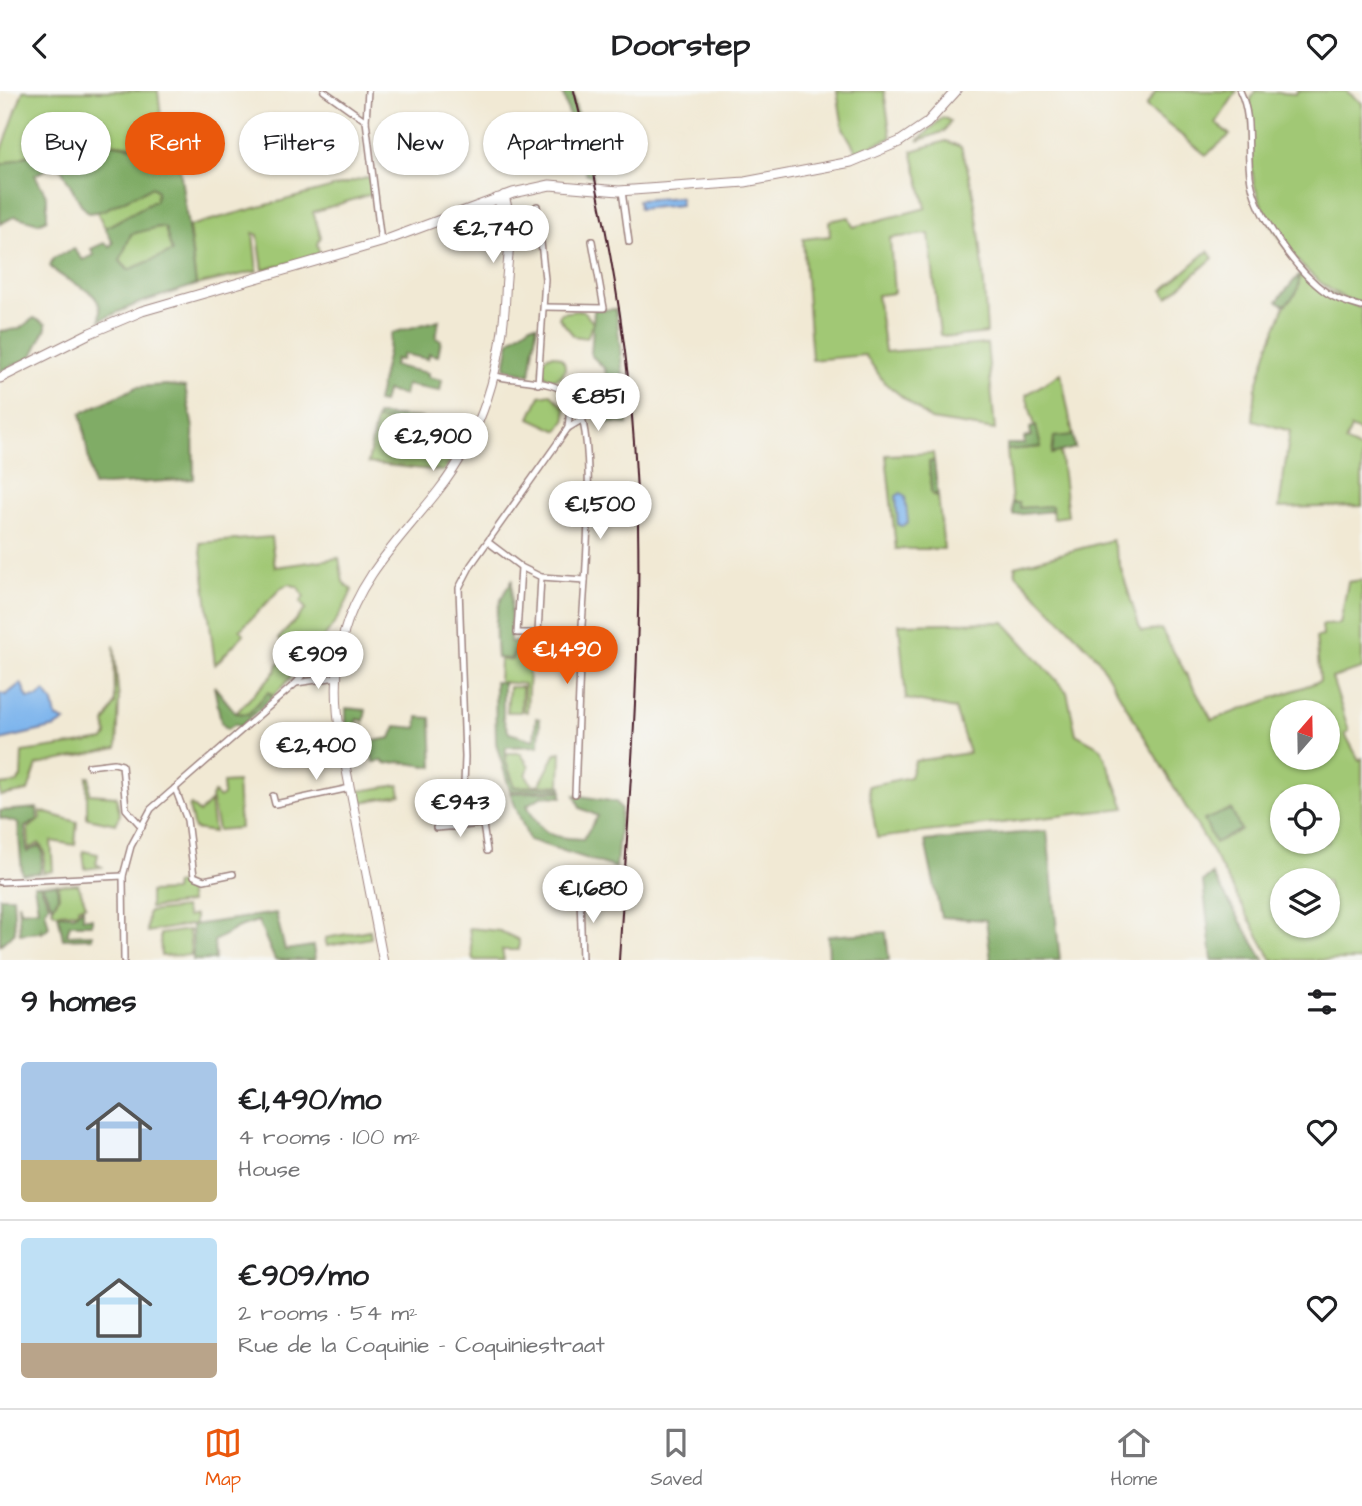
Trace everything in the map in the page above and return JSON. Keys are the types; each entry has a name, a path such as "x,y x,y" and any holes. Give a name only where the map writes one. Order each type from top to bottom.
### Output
{"main road":[{"path":"0,378 90,333 154,306 382,242 457,216 500,196 550,185 622,191 745,182 851,162 899,142 927,123 956,91"},
{"path":"383,960 336,709 339,661 343,636 362,589 383,556 456,465 483,413 503,340 510,212 500,196"}],"street":[{"path":"324,91 366,121"},
{"path":"368,91 366,121 382,242"},
{"path":"1240,91 1249,118 1251,184 1264,217 1297,262 1325,292 1362,307"},
{"path":"622,191 629,242"},
{"path":"537,206 544,259 544,307 538,384"},
{"path":"544,307 604,307 592,241"},
{"path":"495,376 560,389 571,396 583,419 588,501 575,794"},
{"path":"568,428 571,396"},
{"path":"487,851 480,805 464,785 459,588 568,428 583,419"},
{"path":"488,542 521,567 541,576 585,580"},
{"path":"521,567 517,633 538,633 541,576"},
{"path":"124,960 122,876 131,846 151,809 296,683 313,664 339,661"},
{"path":"296,683 337,677"},
{"path":"89,766 114,763 122,765 126,809 142,827"},
{"path":"452,827 456,794 464,785"},
{"path":"174,788 187,820 194,876 204,880 233,874"},
{"path":"273,796 275,804 350,788"},
{"path":"436,828 483,824"},
{"path":"0,882 122,876"},
{"path":"582,960 579,896 610,894"}],"green space":[{"path":"23,91 158,91 161,112 125,112 125,145 111,143 111,112 21,112 21,158 0,165 0,156"},
{"path":"562,91 572,91 577,112 568,112"},
{"path":"837,91 884,91 891,138 856,151 843,128"},
{"path":"1156,91 1237,91 1216,123 1230,135 1206,155 1146,107"},
{"path":"1255,91 1296,94 1297,91 1346,91 1362,103 1362,304 1344,297 1311,275 1272,226 1256,190 1252,169 1250,106"},
{"path":"943,117 950,121 945,131 918,141"},
{"path":"946,141 961,147 973,193 980,239 987,333 953,337 940,335 929,234 890,238 894,293 877,295 885,352 987,344 995,430 931,420 884,382 865,355 812,360 803,239 830,236 829,221 849,217 853,227 926,208 912,151"},
{"path":"111,144 125,146 125,175 181,175 196,285 139,303 100,320 97,300 91,293 50,266 53,258 74,249 83,260 94,255 91,249 104,243 110,246 113,243 105,228 156,200 157,191 152,187 102,211 89,213 82,206 65,175 111,175","holes":["159,227 165,228 172,252 128,270 120,261 131,234"]},
{"path":"21,158 21,175 35,175 47,197 47,219 38,223 15,216 0,224 0,165"},
{"path":"370,177 372,194 313,212 321,237 317,244 320,255 263,270 258,235 253,233 257,271 196,285 189,226"},
{"path":"152,187 157,191 157,200 105,228 97,212"},
{"path":"165,228 172,252 129,270 120,261 131,234"},
{"path":"1208,251 1213,258 1168,297 1163,290"},
{"path":"1301,269 1314,285 1362,309 1362,433 1351,428 1345,442 1362,450 1362,506 1279,508 1290,431 1253,420 1256,388 1269,346 1285,305 1296,294"},
{"path":"1298,276 1298,288 1291,299 1285,305 1277,301"},
{"path":"616,309 628,424 602,422 601,412 611,403 605,369 591,355 594,310"},
{"path":"583,310 593,323 587,338 574,336 559,318 561,313"},
{"path":"34,318 46,324 46,328 31,358 0,371 0,331 19,329"},
{"path":"439,320 436,338 441,340 438,356 429,354 428,359 403,354 402,360 395,359 394,366 428,373 428,377 442,380 440,391 406,385 404,395 386,391 383,403 377,402 392,333"},
{"path":"531,325 537,325 530,375 505,368 510,340"},
{"path":"553,355 564,362 565,367 558,378 553,379 542,372 541,367 548,356"},
{"path":"1061,373 1073,435 1054,438 1057,450 1060,450 1068,516 1053,518 1052,506 1019,508 1019,503 1012,503 1007,450 1041,447 1026,395"},
{"path":"137,387 185,387 193,428 194,479 93,486 81,413"},
{"path":"551,394 565,408 566,419 558,431 530,418 540,396"},
{"path":"377,415 422,418 422,423 376,420"},
{"path":"376,420 413,423 411,434 406,435 402,443 387,440 455,454 443,471 368,463"},
{"path":"1036,426 1041,447 1007,450 1007,444 1025,444 1024,438 1031,436 1030,428"},
{"path":"411,434 421,441 457,451 455,454 443,450 439,455 411,444 406,453 398,452 387,442 392,438 402,442 406,435"},
{"path":"1073,435 1075,448 1052,454 1054,437"},
{"path":"933,453 934,461 929,462 933,495 938,496 944,549 896,549 886,455"},
{"path":"934,461 938,496 931,492 929,462"},
{"path":"1012,503 1019,503 1020,508 1052,506 1052,511 1013,515"},
{"path":"271,537 275,567 339,558 343,582 352,590 329,631 299,667 288,656 279,638 306,609 300,602 304,597 298,587 289,584 282,587 240,630 244,634 215,665 200,543"},
{"path":"1112,540 1141,632 1161,629 1212,720 1320,681 1316,637 1323,636 1322,625 1340,624 1348,582 1362,580 1362,669 1332,678 1339,700 1270,700 1270,770 1340,770 1340,703 1349,731 1345,734 1359,760 1362,758 1362,960 1272,960 1209,846 1097,657 1016,574 1015,566"},
{"path":"512,581 510,642 547,644 548,671 535,669 526,651 515,650 511,659 497,658 496,618 501,600"},
{"path":"1004,622 1067,692 1076,734 1101,748 1125,808 877,838 868,786 910,777 915,761 969,753 955,709 906,699 899,624"},
{"path":"114,645 119,701 117,748 37,765 28,791 0,796 0,785 17,783 21,777 22,752 104,740 107,735 105,723 115,704"},
{"path":"515,652 529,669 527,712 523,711 524,684 499,682 500,660 512,660"},
{"path":"286,662 297,671 273,696 271,693 248,714 236,713 276,671 278,664"},
{"path":"495,682 503,682 503,718 509,733 534,740 536,718 540,719 539,746 506,747 505,761 514,787 562,786 562,789 510,791 496,743"},
{"path":"214,686 236,713 248,714 268,692 273,696 240,727 236,724 227,729 221,722"},
{"path":"509,687 522,687 521,712 507,712"},
{"path":"346,708 366,710 364,721 357,719 356,723 364,725 363,733 373,741 391,738 396,726 417,728 418,717 431,718 433,767 400,762 374,762 371,754 351,758 346,735"},
{"path":"561,752 560,785 515,787 506,761 507,753 520,753 529,766 526,776 533,785 540,784 556,753"},
{"path":"87,777 90,777 90,794 116,796 120,814 116,824 87,818"},
{"path":"237,782 240,828 218,830 211,797 214,793 219,798 223,795 223,783"},
{"path":"399,785 401,795 361,802 359,791"},
{"path":"562,791 562,797 543,796 527,805 537,823 555,836 583,839 598,816 580,808 575,795 616,802 621,809 616,868 529,840 510,793"},
{"path":"210,802 214,832 194,829 189,807 191,805 199,813"},
{"path":"37,808 38,820 25,827 27,852 39,846 43,852 40,873 22,874 18,823 0,818 0,811"},
{"path":"1231,809 1241,830 1215,843 1204,820"},
{"path":"40,811 77,822 75,845 51,841 53,871 43,873 45,852 39,843 29,849 28,828 41,819"},
{"path":"1047,831 1060,960 991,960 986,920 941,917 925,841"},
{"path":"83,851 98,854 96,864 102,867 85,869"},
{"path":"1212,874 1264,960 1212,960 1203,882"},
{"path":"182,883 188,887 190,903 150,908 150,892 174,891 175,884"},
{"path":"57,884 58,897 53,907 42,885"},
{"path":"78,884 86,905 78,908 78,912 55,913 52,910 59,896 58,885"},
{"path":"34,885 40,885 49,904 45,910 49,927 42,933 41,929 40,932 20,934 18,902 21,911 38,909"},
{"path":"0,897 13,897 15,932 0,945"},
{"path":"83,908 83,918 92,918 92,924 70,924 67,935 92,934 92,938 63,939 58,914 74,915"},
{"path":"184,908 187,917 195,915 195,924 147,932 148,912"},
{"path":"276,913 285,950 313,946 315,960 275,960 258,921 239,927 214,941 215,960 193,960 192,925"},
{"path":"469,928 500,931 519,940 519,950 502,950 504,960 473,960"},
{"path":"189,930 191,955 161,956 160,934"},
{"path":"370,930 371,938 327,946 325,938"},
{"path":"886,932 889,960 829,960 828,936"}],"water":[{"path":"680,197 681,205 639,209 638,200"},
{"path":"901,493 905,496 908,522 902,526 898,525 896,496"},
{"path":"21,683 28,698 38,697 45,691 53,703 56,717 65,721 56,727 0,740 0,693 6,695"}],"railway":[{"path":"574,91 599,198 619,307 636,471 638,634 619,960"}]}
